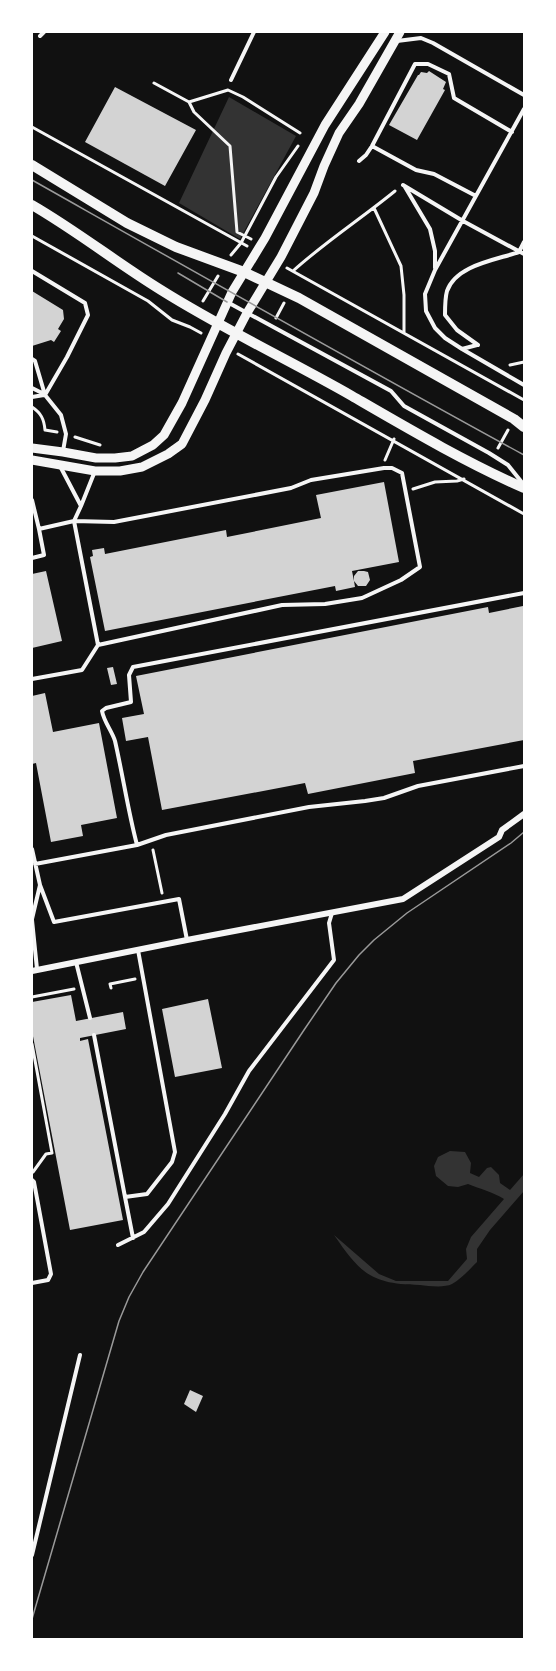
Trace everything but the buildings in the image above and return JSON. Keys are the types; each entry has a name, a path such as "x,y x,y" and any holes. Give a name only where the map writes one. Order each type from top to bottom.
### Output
{"main road":[{"path":"32,448 96,458 115,458 132,456 153,445 164,435 173,421 227,302 259,248 325,125 385,32"},
{"path":"32,460 95,471 120,471 142,467 182,444 247,313 266,283 314,193 339,133 359,104 400,32"},
{"path":"32,165 127,223 176,247 244,272 299,298 525,427"},
{"path":"32,205 60,221 128,269 217,323 352,396 414,433 486,471 525,487"}],"street":[{"path":"34,971 403,899 499,837 502,830 525,814"}],"lane":[{"path":"231,80 254,32"},
{"path":"393,41 421,38 525,95"},
{"path":"359,161 372,146 415,64 428,64 448,74 454,98 512,132"},
{"path":"525,109 435,270 425,294 426,311 435,328 445,338 525,385"},
{"path":"372,146 416,170 434,174 476,196"},
{"path":"404,186 525,254"},
{"path":"404,186 430,229 435,251 435,270"},
{"path":"462,349 478,345 457,330 445,315 447,291 455,278 464,270 519,252 525,242"},
{"path":"32,271 85,303 88,315 45,395"},
{"path":"227,302 391,391 404,406 508,465 525,487"},
{"path":"32,359 35,361 45,395 61,415 66,434 63,452"},
{"path":"32,388 45,395"},
{"path":"32,397 45,395"},
{"path":"60,465 81,506"},
{"path":"39,529 74,521 114,522 291,488 311,480 384,468 392,468 402,474 420,567 402,580 362,598 325,604 282,605 98,645"},
{"path":"32,679 82,670 98,645 74,521 95,471"},
{"path":"32,500 44,555 32,558"},
{"path":"137,845 114,738 103,718 102,711 131,702 129,675 133,667 525,593"},
{"path":"35,864 137,845 166,835 309,807 384,798 418,786 525,766"},
{"path":"32,849 40,885 54,922 179,899 187,940"},
{"path":"34,971 32,920 40,885"},
{"path":"118,1245 144,1232 168,1204 225,1114 249,1071 334,960 329,923 332,913"},
{"path":"125,1197 147,1194 172,1162 175,1152 138,950"},
{"path":"76,962 90,1018"},
{"path":"94,1035 133,1238"},
{"path":"32,1180 51,1274 48,1280 32,1283"},
{"path":"32,1555 80,1355"}],"path":[{"path":"154,83 189,102 194,112 230,146 237,232 259,248"},
{"path":"189,102 228,90 300,133"},
{"path":"32,127 241,243 259,248"},
{"path":"190,327 208,290 224,264 241,243 276,177 293,153"},
{"path":"293,271 317,250 404,186"},
{"path":"375,208 401,266 404,333"},
{"path":"277,263 524,400 494,456"},
{"path":"32,407 44,420 45,430 105,446"},
{"path":"388,436 525,514"},
{"path":"384,468 394,440"},
{"path":"405,491 435,482 464,479"},
{"path":"151,839 163,901"},
{"path":"32,997 83,987"},
{"path":"32,1044 52,1153 46,1154 32,1174"}],"shaded area":[{"path":"229,97 296,136 240,239 179,203"},
{"path":"450,1151 465,1152 471,1163 470,1173 479,1177 491,1167 499,1175 500,1183 510,1190 524,1174 524,1191 490,1230 477,1249 477,1262 462,1277 445,1286 390,1282 378,1279 360,1268 334,1235 379,1274 396,1281 448,1281 467,1259 466,1249 471,1237 504,1199 468,1184 458,1187 448,1186 436,1176 434,1166 438,1157"}],"tram line":[{"path":"32,180 524,455"},
{"path":"178,273 227,302"},
{"path":"32,1619 119,1321 143,1272 336,983 359,955 407,913 524,832"}]}
